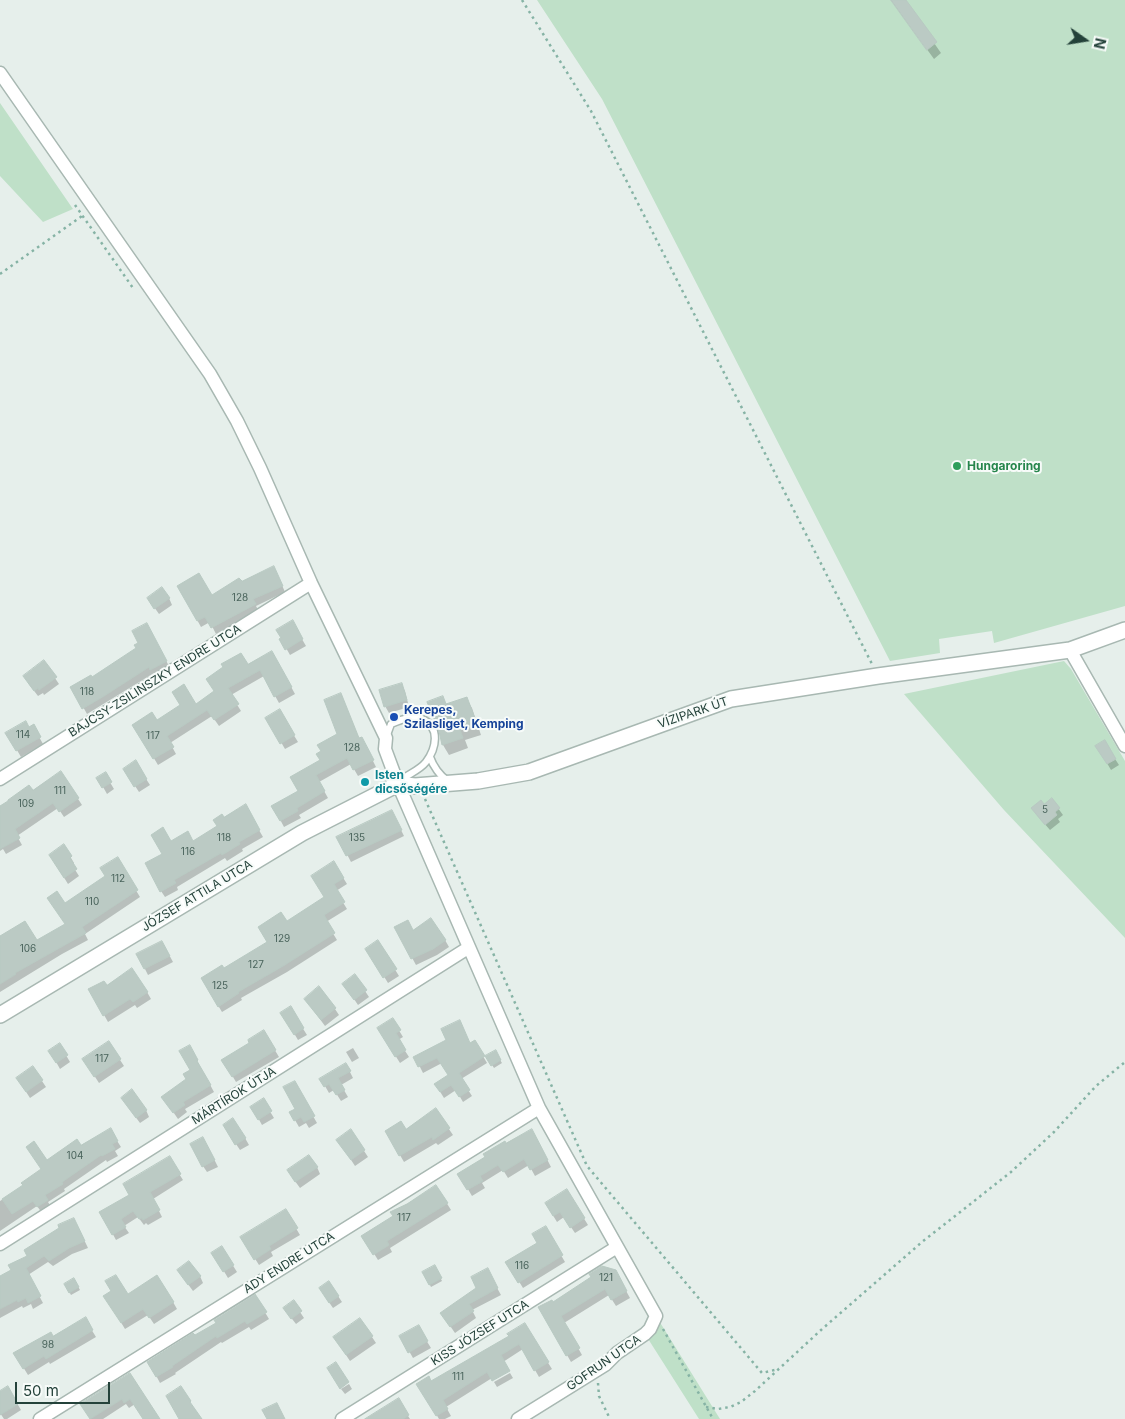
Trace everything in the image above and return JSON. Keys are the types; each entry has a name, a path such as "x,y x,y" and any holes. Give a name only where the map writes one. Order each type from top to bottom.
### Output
{"street":[{"path":"0,74 210,374 237,421 311,583 386,738 385,749 398,784 539,1108 656,1316"},
{"name":"BAJCSY-ZSILINSZKY ENDRE UTCA","path":"0,779 311,583"},
{"name":"VÍZIPARK ÚT","path":"398,784 419,785 478,781 529,772 731,699 878,676 1070,650 1125,630"},
{"path":"1070,650 1125,746"},
{"name":"JÓZSEF ATTILA UTCA","path":"0,1015 302,833 398,784"},
{"name":"MÁRTÍROK ÚTJA","path":"0,1244 468,948"},
{"name":"ADY ENDRE UTCA","path":"40,1419 539,1108"},
{"name":"KISS JÓZSEF UTCA","path":"342,1419 617,1247"},
{"name":"GOFRUN UTCA","path":"518,1419 604,1365 617,1352 645,1334 650,1329 656,1316"}],"lane":[{"path":"386,738 392,724 405,718 422,719 433,729 435,736 436,744 430,757 418,771 402,779 398,784"},
{"path":"430,757 432,763 444,779 451,783"}],"path":[{"path":"522,0 591,111 878,676"},
{"path":"72,200 138,294"},
{"path":"0,274 94,208"},
{"path":"419,785 587,1166 762,1372 778,1369"},
{"path":"706,1407 718,1409 730,1407 741,1402 922,1242 1012,1172 1054,1132 1096,1086 1125,1062"},
{"path":"656,1316 713,1419"},
{"path":"604,1365 599,1378 598,1390 602,1406 610,1419"}],"green space":[{"name":"Hungaroring","path":"537,0 1125,0 1125,606 994,643 992,631 939,639 940,653 890,661 602,99"},
{"path":"0,103 73,209 43,222 0,176"},
{"path":"1064,661 1071,669 1125,761 1125,938 1004,810 904,694"},
{"path":"656,1316 720,1419 699,1419 645,1334"}],"building":[{"path":"891,0 906,0 937,42 927,50"},
{"path":"274,566 283,586 253,599 256,604 211,628 205,617 197,621 177,586 199,573 212,595 239,578 242,581"},
{"path":"162,587 170,598 154,609 147,598"},
{"path":"293,620 303,639 285,650 276,630"},
{"path":"147,623 167,661 150,670 149,667 82,709 70,687 91,675 92,677 136,648 134,645 138,643 132,631"},
{"path":"272,651 292,687 274,697 260,670 228,688 239,704 214,720 207,710 167,736 174,747 153,759 132,725 152,712 157,720 180,705 172,692 184,684 196,704 214,691 206,679 223,667 221,664 241,653 248,664"},
{"path":"44,660 57,677 39,690 38,688 34,691 23,676"},
{"path":"402,683 407,700 384,707 379,690"},
{"path":"341,693 359,738 362,737 374,760 353,770 347,758 316,775 325,791 297,808 298,811 280,821 271,806 298,791 290,777 320,760 316,754 321,751 317,745 337,734 324,700"},
{"path":"443,696 446,704 467,697 477,724 460,730 463,738 442,745 439,731 427,702"},
{"path":"280,709 295,735 280,744 265,718"},
{"path":"26,721 29,727 34,724 41,737 16,751 5,733"},
{"path":"1105,740 1116,759 1107,764 1095,746"},
{"path":"136,760 147,779 134,787 123,769"},
{"path":"61,771 79,798 59,812 53,803 15,829 20,838 0,849 0,806 29,785 33,790"},
{"path":"106,772 112,782 102,788 96,778"},
{"path":"1052,798 1060,808 1055,812 1057,815 1045,825 1031,808 1041,800 1044,804"},
{"path":"246,804 260,830 239,842 240,844 222,855 221,853 174,880 176,883 160,892 145,863 162,854 151,835 163,827 171,841 188,831 193,841 217,826 213,820 222,814 224,817"},
{"path":"392,810 402,830 346,856 336,837"},
{"path":"64,844 72,856 70,858 77,869 64,878 49,855"},
{"path":"118,857 138,890 82,927 86,933 15,973 0,984 0,936 25,921 37,940 65,924 47,898 57,891 65,903 105,876 100,868"},
{"path":"334,861 344,878 334,884 345,902 324,915 335,933 238,992 218,1007 201,978 222,965 224,968 267,942 258,927 281,912 287,921 324,897 311,876"},
{"path":"431,918 446,940 433,949 411,959 394,927 408,920 413,930"},
{"path":"378,940 397,969 383,978 365,949"},
{"path":"162,941 170,956 144,969 136,954"},
{"path":"132,968 148,992 133,1002 130,999 103,1016 88,989 104,981 107,985"},
{"path":"355,974 367,990 354,1000 342,984"},
{"path":"319,986 336,1008 321,1020 304,999"},
{"path":"291,1006 304,1028 294,1035 280,1013"},
{"path":"393,1018 401,1030 396,1033 406,1050 395,1057 377,1028"},
{"path":"460,1020 470,1043 475,1040 485,1056 459,1073 470,1090 459,1097 451,1085 440,1092 434,1084 448,1075 437,1058 418,1067 413,1057 446,1040 441,1029"},
{"path":"264,1030 276,1050 232,1077 221,1060 249,1043 248,1040"},
{"path":"109,1041 121,1059 94,1077 82,1059"},
{"path":"60,1043 68,1055 56,1063 48,1051"},
{"path":"190,1045 211,1085 183,1102 185,1105 173,1113 161,1097 186,1079 183,1074 190,1070 179,1051"},
{"path":"496,1050 501,1060 491,1066 485,1056"},
{"path":"346,1063 351,1071 338,1078 345,1090 336,1095 329,1084 324,1087 319,1079"},
{"path":"33,1066 43,1080 26,1092 16,1078"},
{"path":"295,1081 315,1116 304,1122 301,1117 294,1121 289,1112 295,1109 283,1087"},
{"path":"132,1089 147,1110 136,1118 121,1098"},
{"path":"264,1098 272,1111 258,1120 250,1107"},
{"path":"436,1108 450,1128 433,1140 432,1137 399,1156 385,1131 401,1121 406,1129"},
{"path":"233,1118 246,1138 235,1145 223,1125"},
{"path":"111,1128 118,1141 112,1144 115,1149 101,1155 62,1182 63,1184 45,1195 48,1200 37,1207 33,1201 12,1214 2,1199 23,1185 21,1183 41,1169 26,1147 34,1141 47,1160 77,1139 81,1145"},
{"path":"351,1129 365,1150 351,1160 336,1140"},
{"path":"532,1129 548,1160 530,1170 524,1159 503,1172 498,1165 480,1176 483,1181 467,1190 457,1174 485,1157 483,1154 505,1141 506,1143"},
{"path":"203,1137 215,1160 202,1167 190,1144"},
{"path":"309,1155 318,1167 295,1182 287,1170"},
{"path":"170,1156 181,1174 150,1192 160,1210 143,1220 142,1218 139,1219 133,1211 121,1219 126,1227 112,1235 99,1212 129,1195 123,1184"},
{"path":"436,1185 448,1203 387,1241 389,1245 373,1255 361,1236 393,1216 390,1212 407,1204"},
{"path":"567,1189 585,1218 570,1228 560,1212 553,1216 545,1203"},
{"path":"286,1209 298,1228 269,1246 271,1249 254,1260 240,1237"},
{"path":"74,1218 85,1241 69,1248 49,1261 44,1256 26,1268 41,1296 28,1303 26,1298 18,1302 17,1300 0,1309 0,1276 11,1270 8,1265 27,1256 24,1250 59,1228 58,1225"},
{"path":"546,1226 563,1255 518,1283 505,1262 537,1243 532,1234"},
{"path":"222,1246 234,1265 223,1272 211,1253"},
{"path":"189,1261 201,1276 188,1285 177,1270"},
{"path":"435,1265 442,1278 429,1285 422,1272"},
{"path":"602,1266 616,1270 627,1291 611,1300 605,1289 561,1316 580,1348 566,1356 538,1307 552,1300 553,1302 591,1277 589,1274"},
{"path":"488,1268 498,1288 469,1304 474,1311 450,1327 440,1313 476,1288 471,1277"},
{"path":"116,1275 128,1294 157,1275 174,1302 149,1318 143,1309 121,1323 103,1296 111,1291 105,1281"},
{"path":"74,1278 79,1287 69,1293 64,1284"},
{"path":"329,1281 339,1296 329,1303 319,1288"},
{"path":"255,1294 267,1312 247,1324 245,1321 217,1338 216,1336 156,1377 147,1362 193,1333 195,1335 216,1323 214,1320"},
{"path":"294,1300 302,1311 291,1319 283,1308"},
{"path":"86,1317 93,1330 46,1359 44,1356 23,1369 13,1353 51,1332 53,1336"},
{"path":"360,1318 373,1336 346,1355 333,1337"},
{"path":"525,1323 549,1362 534,1371 519,1344 501,1355 510,1371 492,1381 487,1372 443,1400 448,1409 436,1416 416,1384 429,1376 431,1381 509,1336 507,1334"},
{"path":"419,1325 428,1341 408,1353 399,1336"},
{"path":"336,1362 349,1382 340,1389 327,1368"},
{"path":"130,1373 160,1419 143,1419 130,1399 124,1403 122,1399 90,1419 80,1404"},
{"path":"8,1386 18,1404 0,1415 0,1391"},
{"path":"181,1386 202,1419 179,1419 166,1396"},
{"path":"399,1398 409,1415 403,1419 365,1419"},
{"path":"277,1403 285,1419 267,1419 262,1410"}],"place":[{"name":"Hungaroring","path":"957,466"},
{"name":"Kerepes, Szilasliget, Kemping","path":"394,717"},
{"name":"Isten dicsőségére","path":"365,782"}]}
